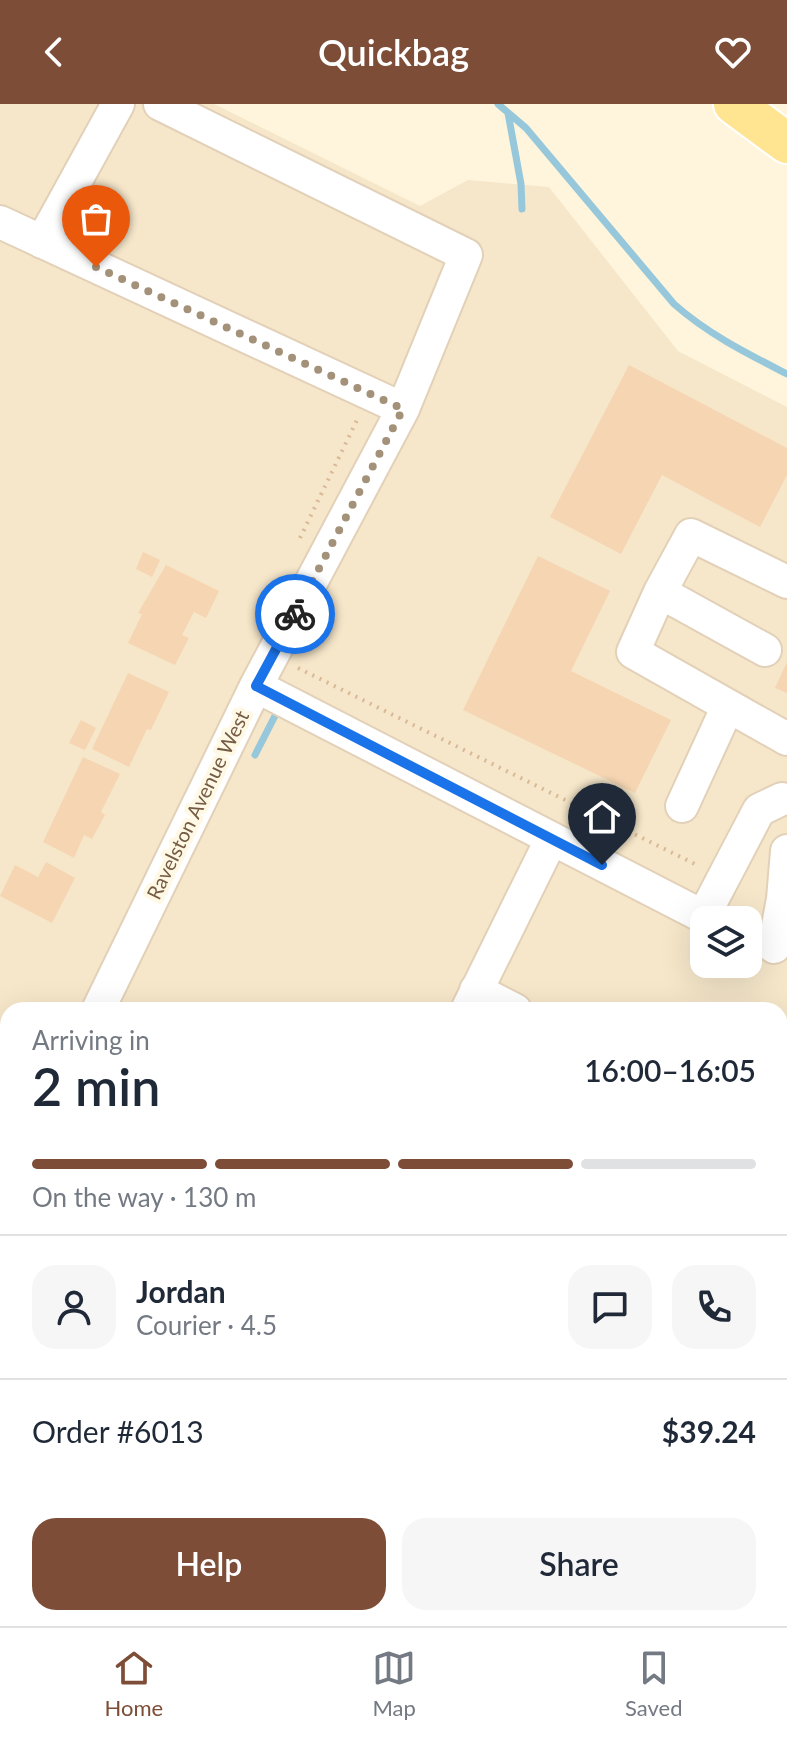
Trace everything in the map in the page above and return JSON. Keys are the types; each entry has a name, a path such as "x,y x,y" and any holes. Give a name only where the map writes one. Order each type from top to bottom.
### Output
{"main road":[{"path":"734,104 787,143"}],"street":[{"path":"42,242 118,104"},
{"name":"Ravelston Avenue West","path":"102,1002 256,686 403,409 466,255 160,104"},
{"path":"0,222 403,409"},
{"path":"786,579 691,535 660,592 633,652 787,739"},
{"path":"660,592 765,650"},
{"path":"256,686 690,910"},
{"path":"682,806 728,706"},
{"path":"712,906 759,810 785,798"},
{"path":"472,1000 551,840"},
{"path":"770,946 783,899 787,851"}],"path":[{"path":"297,544 369,393"},
{"path":"273,655 725,878"}],"shaded area":[{"path":"0,104 214,104 420,206 468,180 549,187 678,351 787,407 787,1002 0,1002"}],"building":[{"path":"629,365 787,448 787,475 760,527 662,475 621,554 550,517"},
{"path":"143,552 160,560 152,577 136,569"},
{"path":"538,556 610,591 571,671 671,720 635,793 463,710"},
{"path":"166,565 219,591 206,618 194,612 182,635 189,638 175,665 128,643 142,614 138,613"},
{"path":"787,662 787,693 775,688"},
{"path":"128,673 169,692 129,767 92,749"},
{"path":"81,720 96,728 85,750 69,743"},
{"path":"83,757 120,774 101,812 105,815 92,839 84,835 74,858 43,842"},
{"path":"46,862 75,878 52,923 0,896 15,865 38,877"}],"waterway":[{"path":"498,104 526,128 674,304 714,334 787,374"},
{"path":"508,113 521,184 522,209"},
{"path":"255,755 278,710"}],"way so far":[{"path":"96,267 403,409 295,614"}],"route":[{"path":"295,614 256,686 602,865"}]}
